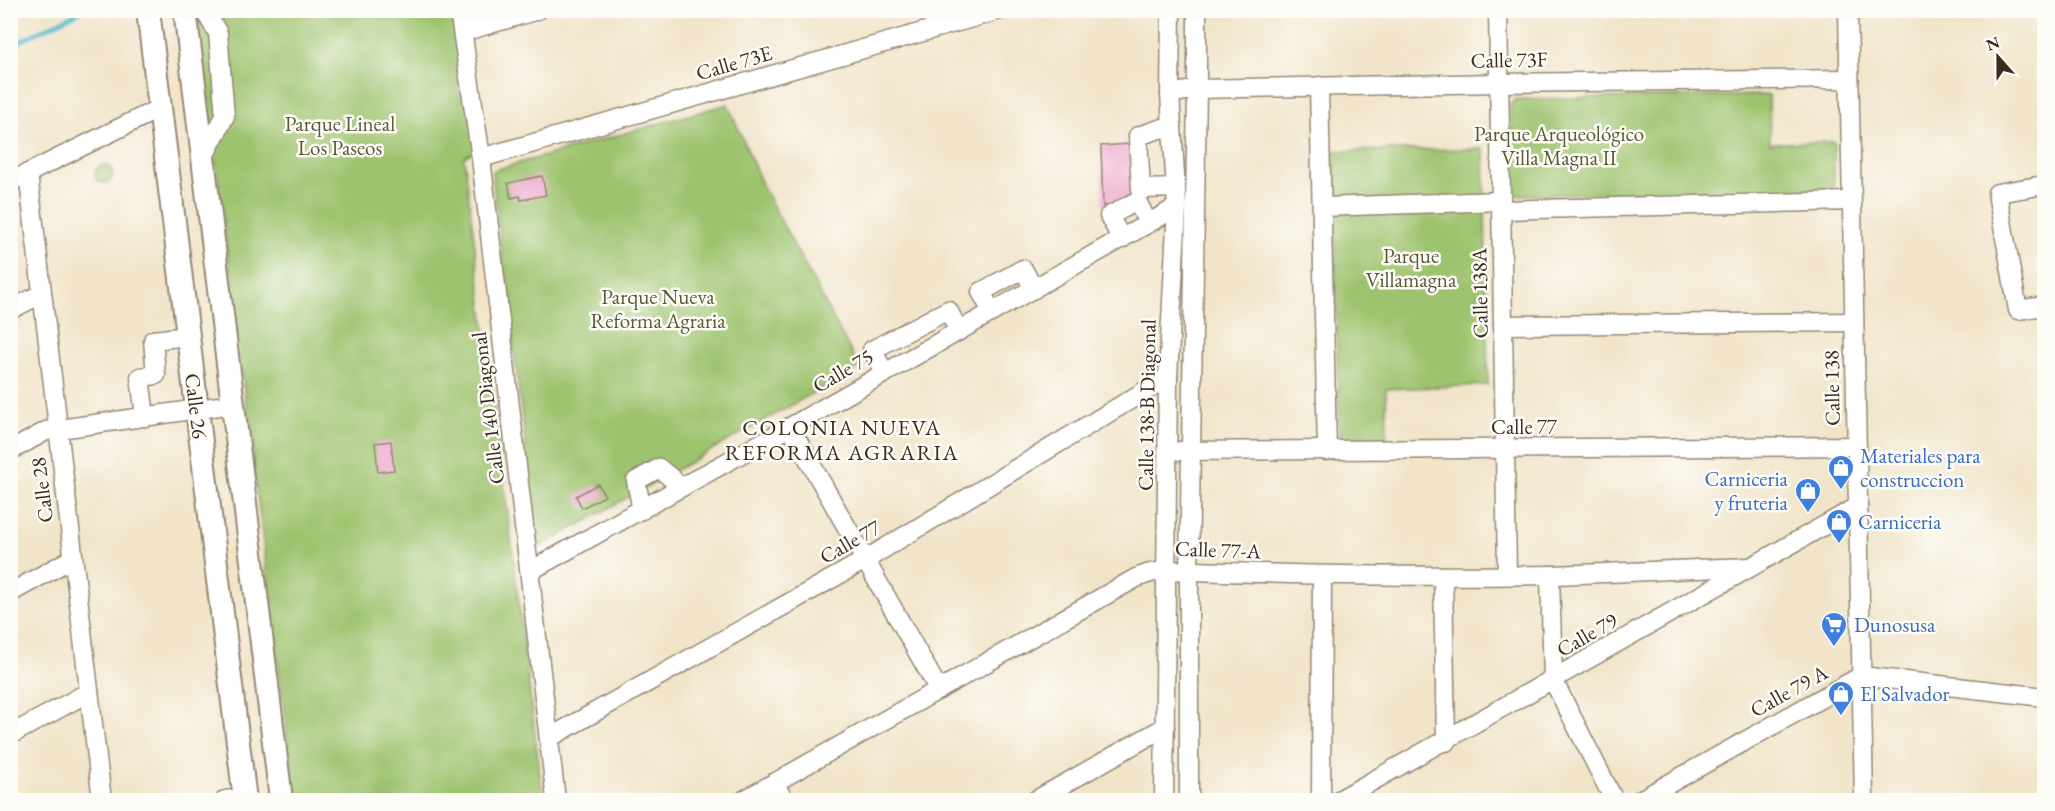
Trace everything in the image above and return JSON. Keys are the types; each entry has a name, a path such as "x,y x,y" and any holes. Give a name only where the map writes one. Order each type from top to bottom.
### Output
{"main road":[{"name":"Calle 26","path":"148,10 197,410 238,800"},
{"name":"Calle 26","path":"185,10 281,801"}],"street":[{"path":"203,158 225,116 218,33 204,10"},
{"name":"Calle 140 Diagonal","path":"459,10 481,158 556,801"},
{"path":"463,32 538,10"},
{"name":"Calle 73E","path":"481,158 1000,10"},
{"name":"Calle 138-B Diagonal","path":"1164,801 1168,377 1177,197 1170,94 1171,10"},
{"path":"1189,801 1189,571 1197,10"},
{"name":"Calle 138A","path":"1498,10 1507,575"},
{"name":"Calle 138","path":"1848,10 1864,801"},
{"name":"Calle 73F","path":"1170,94 1197,89 1319,86 1849,79"},
{"path":"1319,86 1327,451"},
{"path":"10,182 160,108"},
{"path":"1172,125 1138,136 1141,189 1177,197"},
{"name":"Calle 28","path":"28,173 102,801"},
{"path":"2044,185 1997,193 2018,310 2044,306"},
{"name":"Calle 75","path":"530,572 1148,223 1177,197"},
{"path":"1122,238 1109,216 1137,201 1148,223"},
{"path":"1322,207 1851,201"},
{"path":"10,310 41,294"},
{"path":"885,373 872,350 948,310 959,331"},
{"path":"1503,325 1853,322"},
{"path":"145,417 140,377 156,375 153,340 188,336"},
{"name":"Calle 77","path":"549,738 865,560 1168,377"},
{"path":"10,451 46,432 233,404"},
{"path":"790,427 939,690"},
{"name":"Calle 77","path":"1168,450 1505,450 1856,446"},
{"path":"642,510 636,481 659,468 682,487"},
{"name":"Calle 79","path":"1339,801 1857,507"},
{"path":"10,593 73,558"},
{"name":"Calle 77-A","path":"744,801 1136,578 1150,573 1167,570 1443,576 1751,567"},
{"path":"1550,574 1553,680 1614,801"},
{"path":"1321,801 1322,575"},
{"path":"1443,576 1446,742"},
{"name":"Calle 79 A","path":"1640,801 1861,676 2044,697"},
{"path":"10,735 89,692"},
{"path":"1036,801 1165,727"},
{"path":"774,783 784,801"}],"green space":[{"name":"Parque Lineal Los Paseos","path":"197,11 460,11 477,150 464,157 543,800 295,800"},
{"name":"Parque Arqueológico Villa Magna II","path":"1769,95 1770,143 1834,142 1834,186 1828,190 1517,195 1512,190 1510,104 1516,99"},
{"name":"Parque Nueva Reforma Agraria","path":"728,104 764,189 859,367 538,548 492,173 495,170"},
{"name":"Parque Villamagna","path":"1484,149 1488,385 1386,389 1387,439 1345,440 1339,432 1333,151"},
{"path":"100,165 108,165 113,170 111,181 100,183 95,178 95,170"}],"building":[{"path":"1130,144 1132,193 1121,206 1103,206 1101,146"},
{"path":"542,176 546,195 521,200 520,196 511,198 508,183"},
{"path":"391,441 394,470 378,472 375,443"},
{"path":"598,484 605,496 582,508 576,496"}],"waterway":[{"path":"10,46 83,10"}],"place":[{"name":"Materiales para construccion","path":"1841,491"},
{"name":"Carniceria y fruteria","path":"1808,514"},
{"name":"Carniceria","path":"1839,545"},
{"name":"Dunosusa","path":"1834,648"},
{"name":"El Salvador","path":"1841,717"}],"district":[{"name":"COLONIA NUEVA REFORMA AGRARIA","path":"842,440"}]}
